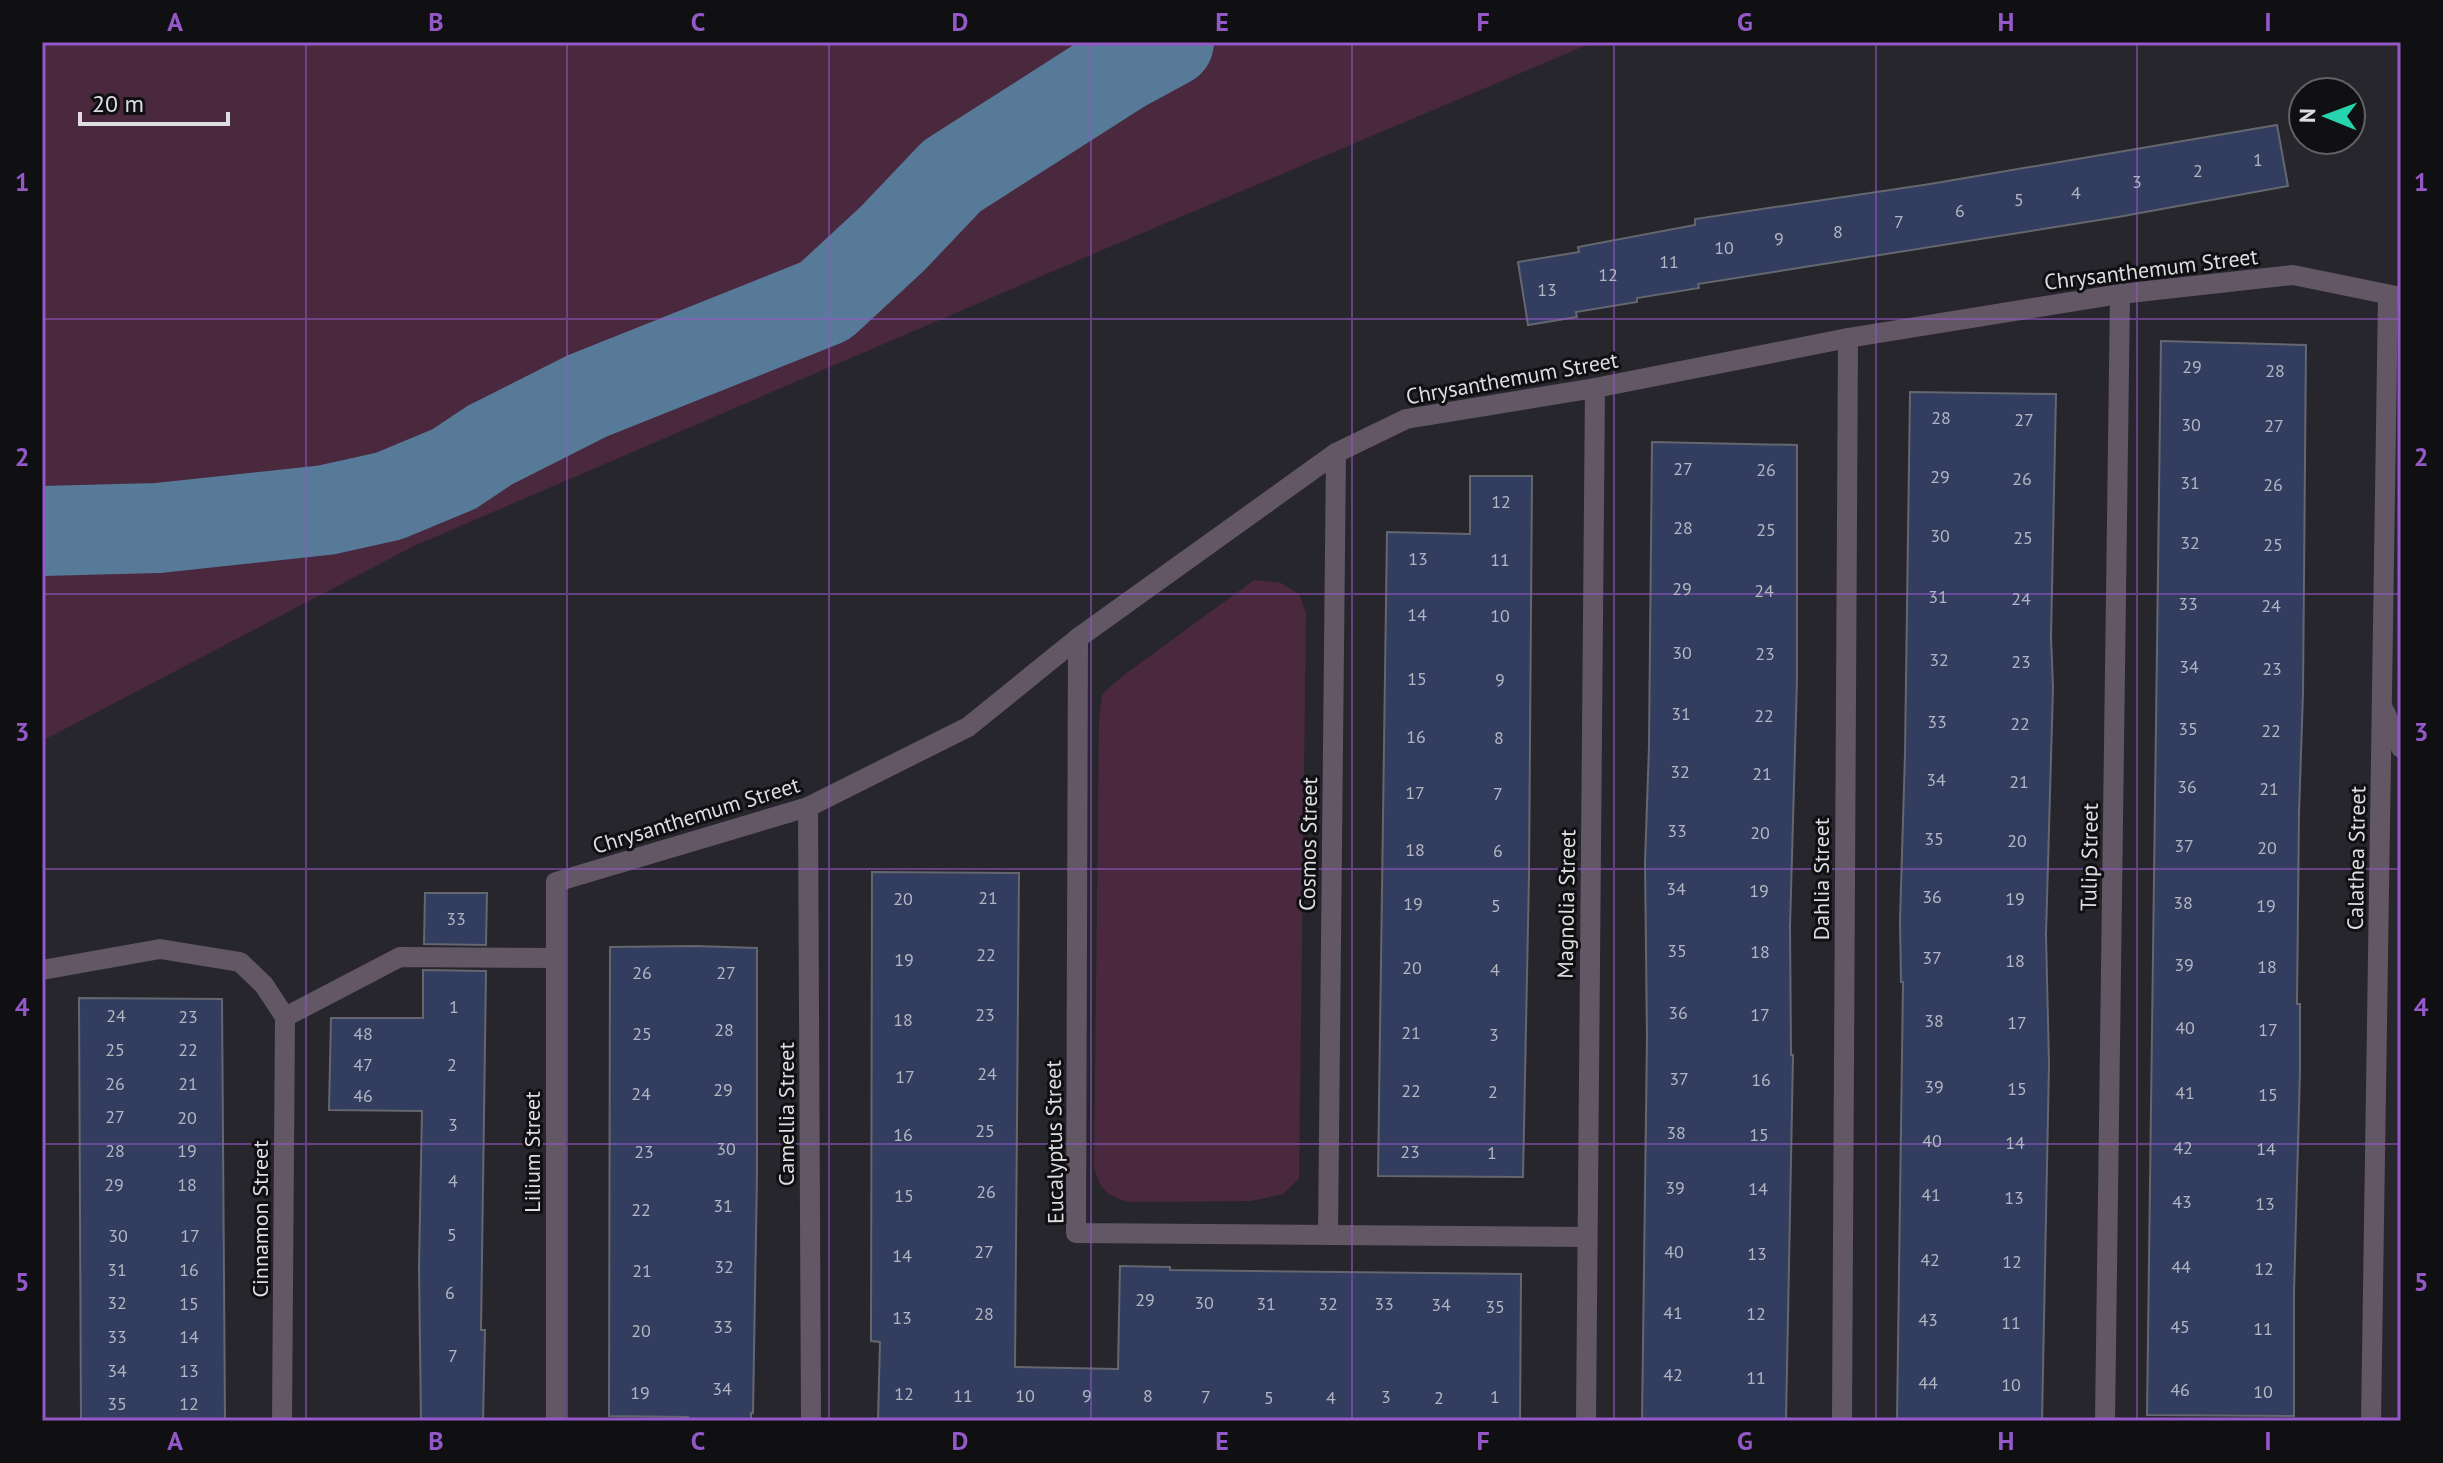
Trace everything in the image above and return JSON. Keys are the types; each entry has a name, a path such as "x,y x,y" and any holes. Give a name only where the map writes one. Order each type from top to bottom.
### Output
{"street":[{"name":"Chrysanthemum Street","path":"556,882 808,807 968,727 1078,638 1336,453 1406,419 1595,388 1848,338 2120,294 2293,275 2395,296"},
{"name":"Tulip Street","path":"2105,1421 2120,294"},
{"name":"Calathea Street","path":"2371,1421 2382,706 2395,296"},
{"name":"Dahlia Street","path":"1842,1421 1848,338"},
{"name":"Magnolia Street","path":"1586,1421 1595,388"},
{"name":"Cosmos Street","path":"1328,1235 1336,453"},
{"name":"Eucalyptus Street","path":"1078,638 1076,1233 1587,1237"},
{"path":"2382,706 2401,748"},
{"name":"Camellia Street","path":"808,807 811,1421"},
{"name":"Lilium Street","path":"556,882 556,1421"},
{"path":"42,970 160,949 240,962 264,985 285,1017 400,957 556,958"},
{"name":"Cinnamon Street","path":"282,1421 285,1017"}],"shaded area":[{"path":"42,42 1594,42 414,546 42,741"},
{"path":"1254,580 1281,583 1299,594 1306,613 1299,1179 1283,1194 1251,1201 1130,1202 1105,1191 1094,1166 1099,720 1102,694"}],"building":[{"path":"2277,125 2288,186 2118,217 1698,284 1699,288 1637,298 1637,302 1576,312 1577,317 1528,325 1518,262 1579,252 1578,247 1695,225 1695,219 1930,184"},
{"path":"2161,341 2306,345 2294,1416 2147,1415"},
{"path":"1910,392 2056,394 2051,637 2053,687 2046,935 2049,1063 2042,1421 1897,1421 1903,982 1900,920"},
{"path":"1652,442 1797,445 1797,679 1790,927 1793,1055 1786,1421 1642,1421 1647,1037 1645,862"},
{"path":"1470,476 1532,476 1523,1177 1378,1176 1387,532 1470,534"},
{"path":"872,872 1019,873 1015,1367 1118,1369 1120,1266 1170,1267 1170,1270 1521,1274 1520,1421 878,1421 880,1342 871,1341"},
{"path":"425,893 487,893 486,945 424,944"},
{"path":"610,947 757,948 757,1173 751,1421 609,1416"},
{"path":"423,970 486,971 481,1330 485,1330 483,1421 421,1421 419,1267 422,1111 329,1110 331,1018 423,1018"},
{"path":"79,998 222,999 225,1420 81,1420"}],"waterway":[{"path":"42,531 158,528 326,510 389,496 454,469 490,445 587,396 825,301 892,239 952,176 1121,68 1169,42"}]}
